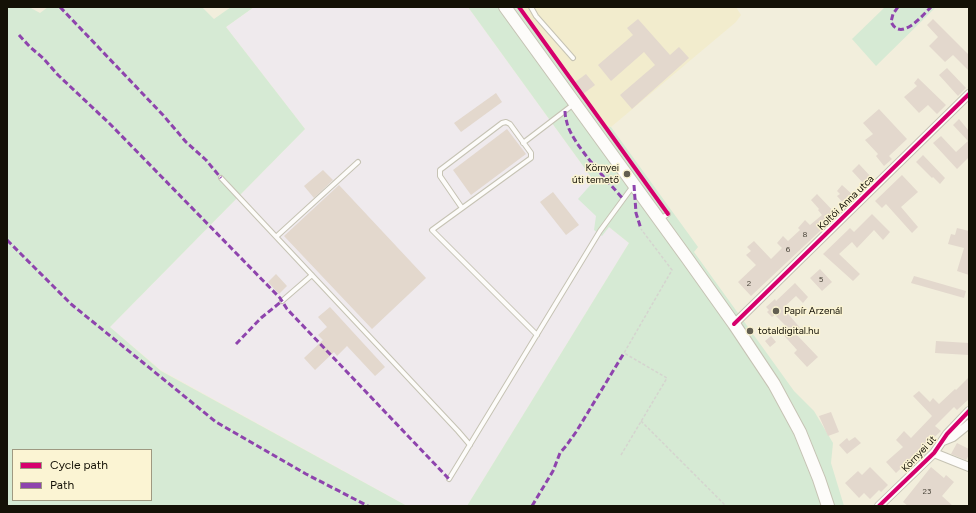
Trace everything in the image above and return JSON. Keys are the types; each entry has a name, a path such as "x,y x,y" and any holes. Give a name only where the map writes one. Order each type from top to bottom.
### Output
{"main road":[{"path":"505,7 634,185 663,217 687,258 774,384 794,421 806,448 828,506"}],"street":[{"name":"Koltói Anna utca","path":"734,324 969,94"},
{"name":"Környei út","path":"879,506 934,452 969,411"},
{"name":"Környei út","path":"941,443 953,437 969,424"},
{"path":"934,452 969,467"}],"lane":[{"path":"531,7 536,16 573,58"},
{"path":"523,143 575,104"},
{"path":"462,208 440,176 440,170 502,123 506,122 510,124 531,154 530,158 462,208 432,230 536,335"},
{"path":"276,236 358,162"},
{"path":"221,178 453,425 470,445"},
{"path":"449,479 600,232 634,185"},
{"path":"282,301 312,275"}],"path":[{"path":"621,455 667,378 624,353 672,270 641,229"},
{"path":"641,422 726,506"}],"shaded area":[{"path":"254,7 468,7 594,181 609,227 629,243 467,506 407,506 161,370 110,327 305,129 226,27"},
{"path":"519,7 736,7 741,15 736,22 611,127 605,126 600,122"}],"green space":[{"path":"7,7 29,7 40,13 48,7 202,7 214,19 231,7 254,7 226,27 305,129 110,327 161,371 407,506 7,506"},
{"path":"468,7 519,7 600,122 605,126 611,127 698,247 694,252 794,391 814,411 833,443 831,463 844,506 467,506 629,243 609,227 602,236 594,230 596,216 578,199 594,181"},
{"path":"885,7 936,7 876,66 852,39"}],"building":[{"path":"638,19 670,55 679,47 689,58 632,109 620,95 655,65 644,52 611,81 598,65 633,35 627,28"},
{"path":"933,19 969,55 969,71 953,55 945,62 929,46 938,37 927,25"},
{"path":"947,68 966,88 958,96 939,75"},
{"path":"586,74 595,85 583,94 574,83"},
{"path":"918,78 946,105 937,114 928,105 919,113 904,97 917,86 914,83"},
{"path":"496,93 502,102 461,132 454,123"},
{"path":"879,109 907,139 889,156 892,159 884,166 876,156 878,154 865,140 873,134 863,123"},
{"path":"959,119 969,131 969,157 957,169 933,143 941,136 956,152 968,141 953,125"},
{"path":"507,129 526,154 471,195 453,170"},
{"path":"923,155 945,178 940,184 916,162"},
{"path":"859,164 872,178 864,184 852,171"},
{"path":"323,170 333,180 314,198 304,186"},
{"path":"902,175 918,192 901,207 918,227 912,233 886,204 882,208 875,201"},
{"path":"339,185 426,278 372,329 284,236"},
{"path":"842,185 854,196 845,205 837,196 840,194 837,191"},
{"path":"553,192 579,225 566,235 540,202"},
{"path":"817,194 837,215 751,296 738,282 756,265 746,255 751,251 747,247 754,241 771,259 782,248 777,243 783,236 788,241 800,230 798,228 805,220 810,225 822,215 811,200"},
{"path":"872,214 890,232 883,240 874,230 857,248 852,242 839,254 860,274 853,281 823,254 850,228 854,232"},
{"path":"957,228 969,231 969,275 957,271 964,248 948,244 951,234 955,235"},
{"path":"820,269 832,282 822,291 810,278"},
{"path":"276,274 287,286 279,294 268,282"},
{"path":"914,276 966,291 964,298 911,283"},
{"path":"795,283 808,297 803,303 796,296 783,308 802,330 797,335 818,357 807,367 794,353 797,350 780,331 786,326 775,315 772,317 767,312 769,310 766,307 775,299 776,301"},
{"path":"330,307 385,367 375,376 347,346 337,356 334,352 315,370 304,358 323,340 318,335 327,327 318,317"},
{"path":"771,336 776,342 770,347 765,341"},
{"path":"936,341 969,343 969,355 935,353"},
{"path":"969,377 969,399 957,410 954,407 935,426 941,431 922,449 926,453 918,461 913,457 896,473 886,462 903,447 896,440 904,431 911,438 932,416 913,396 919,391 930,402 933,398 939,404"},
{"path":"831,412 839,432 828,436 819,416"},
{"path":"855,437 861,443 847,454 839,445 847,438 849,441"},
{"path":"957,443 969,449 969,455 966,460 951,454"},
{"path":"870,467 888,485 881,492 879,490 870,499 864,493 859,498 845,483 858,471 862,475"},
{"path":"931,467 944,478 946,475 954,482 942,496 953,506 908,506 903,502"}],"marked path":[{"path":"60,7 163,115 186,142 206,160 221,178"},
{"path":"898,7 893,14 891,22 895,27 900,29 906,28 917,21 931,7"},
{"path":"19,35 58,75 110,124 280,298 287,309 449,479"},
{"path":"565,111 570,132 583,152 623,199"},
{"path":"634,185 636,213 641,229"},
{"path":"7,240 71,304 216,422 306,474 368,506"},
{"path":"236,344 261,318 282,301"},
{"path":"532,506 553,471 560,453 576,432 624,353"}],"cycle path":[{"path":"519,7 668,214"},
{"path":"734,324 969,94"},
{"path":"879,506 934,453 947,434 969,411"}],"place":[{"name":"Környei úti temető","path":"627,174"},
{"name":"Papír Arzenál","path":"776,311"},
{"name":"totaldigital.hu","path":"750,331"}]}
